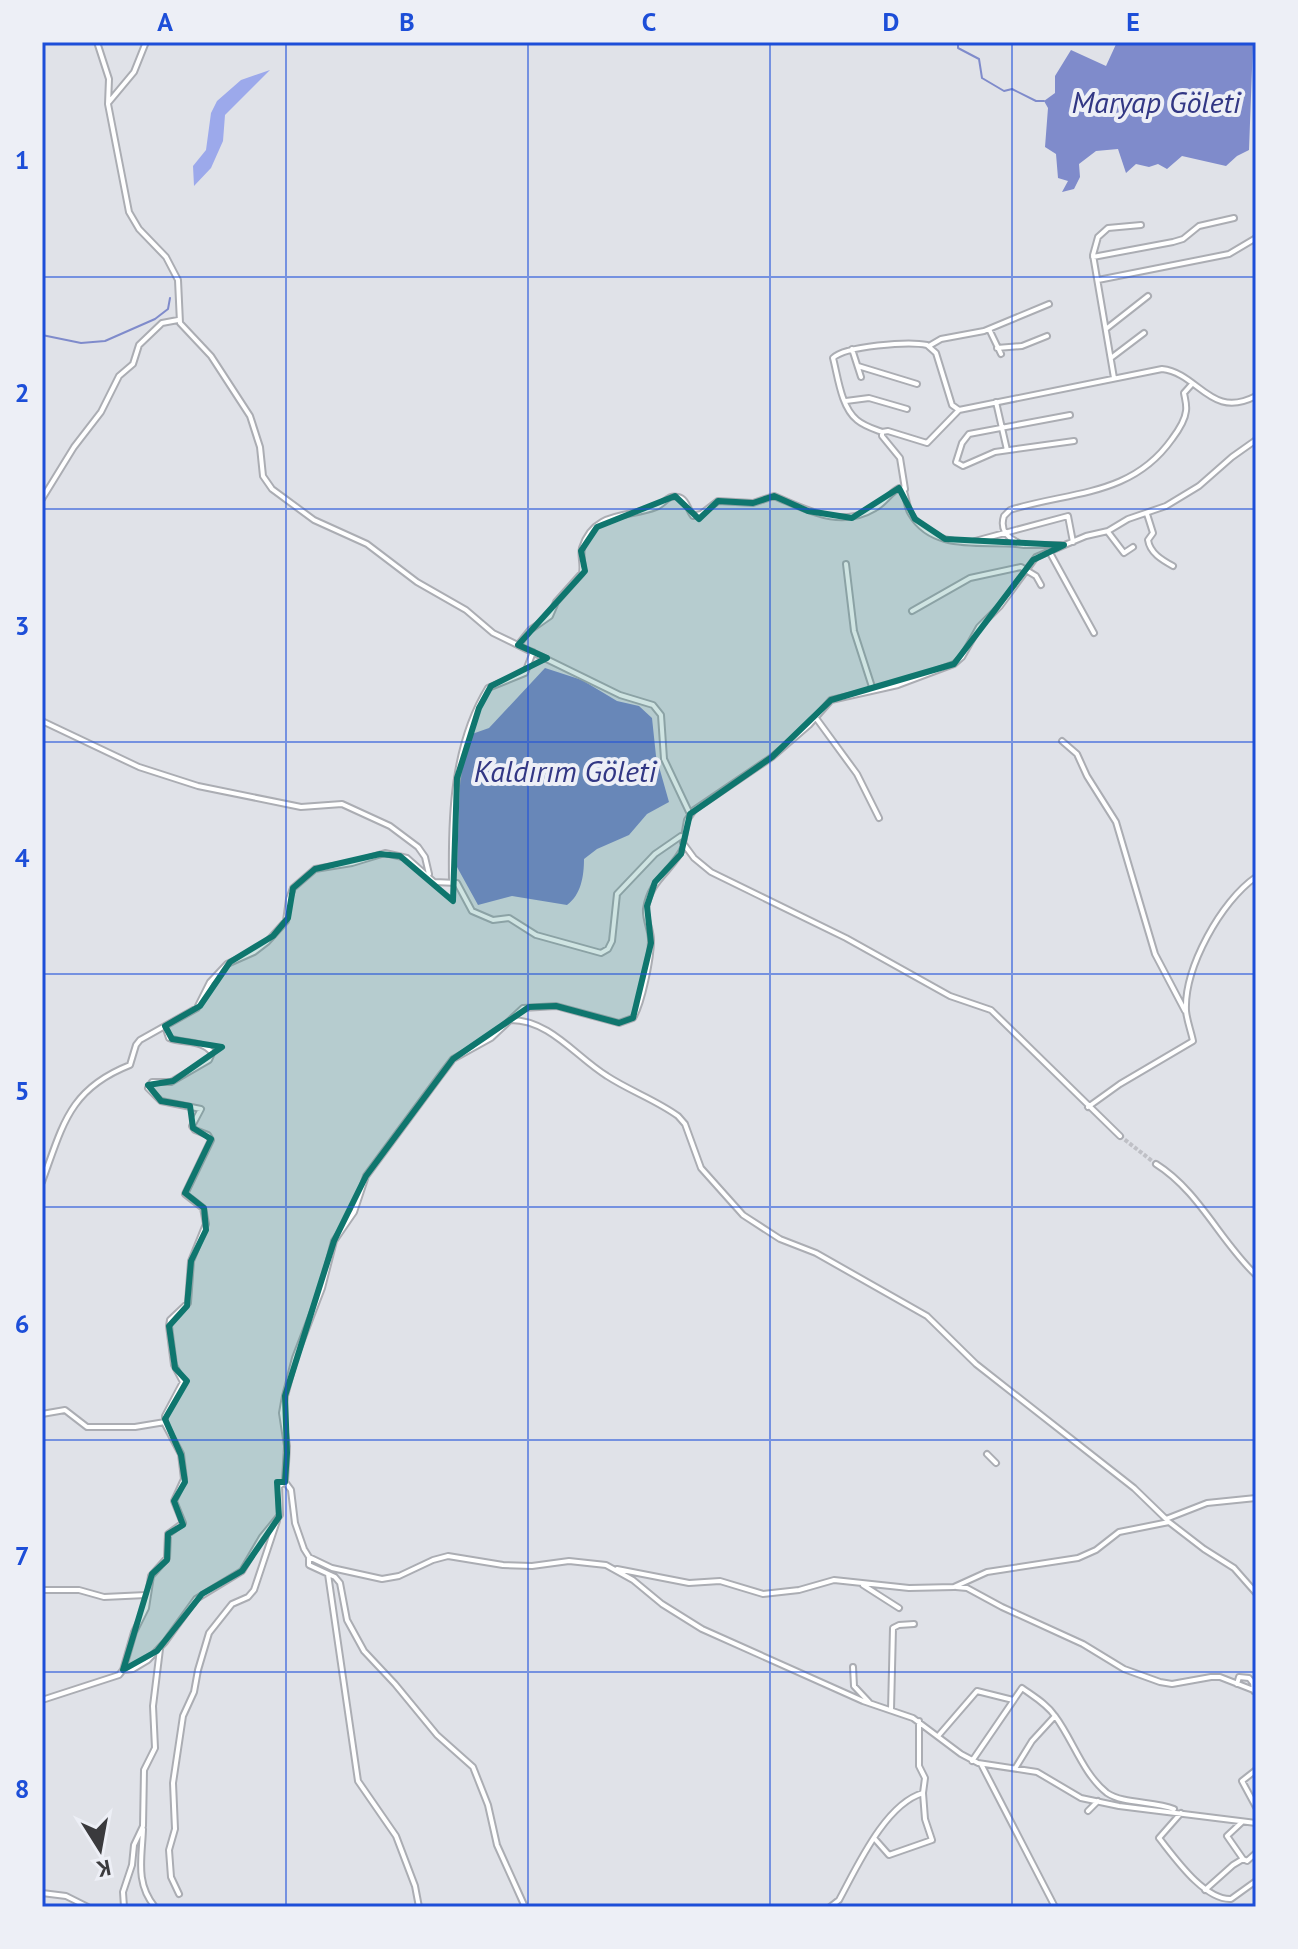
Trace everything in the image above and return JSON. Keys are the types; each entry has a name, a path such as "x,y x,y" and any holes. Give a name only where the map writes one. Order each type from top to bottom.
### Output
{"street":[{"path":"97,42 109,79 108,104 127,206 139,229 162,252 176,274 178,320 211,356 250,416 257,434 263,476 272,489 314,520 367,544 417,582 466,610 487,630 574,674 657,708 661,718 662,755 690,814"},
{"path":"108,104 134,72 146,42"},
{"path":"1093,257 1173,242 1183,239 1199,226 1234,218"},
{"path":"1114,378 1093,257 1094,244 1103,231 1141,225"},
{"path":"1097,280 1229,254 1256,238"},
{"path":"1106,329 1148,296"},
{"path":"929,346 941,339 989,329 1049,304"},
{"path":"42,499 74,447 101,412 119,376 133,364 139,345 162,323 178,320"},
{"path":"989,329 1001,354"},
{"path":"1111,358 1144,333"},
{"path":"997,348 1022,346 1047,336"},
{"path":"959,410 952,405 936,353 929,346 852,349 833,358 846,401 857,420 882,432 903,464 909,511 927,530 950,541 1064,545"},
{"path":"852,349 861,377"},
{"path":"858,366 917,384"},
{"path":"882,432 927,443 959,410 1162,369 1179,373 1211,399 1223,402 1248,400 1256,396"},
{"path":"1024,545 1006,533 1003,519 1010,510 1107,488 1139,471 1158,456 1183,422 1186,410 1184,393 1192,384"},
{"path":"846,401 869,398 907,409"},
{"path":"996,402 1007,450"},
{"path":"1070,415 967,435 956,462 963,466 995,452 1074,441"},
{"path":"1120,1136 991,1010 950,996 846,938 720,877 694,858 684,846 682,835 690,814 772,757 816,718 831,700 929,675 958,661 979,627 1000,606 1036,557 1166,506 1199,486 1256,440"},
{"path":"518,645 530,630 550,616 556,602 582,573 582,548 597,527 612,516 656,507 675,496 684,501 689,512 695,516 718,501 753,503 774,496 808,511 846,518 873,509 886,501 895,489 903,489 906,495"},
{"path":"1147,514 1153,533 1148,540 1149,545 1159,558 1173,566"},
{"path":"972,541 1068,516 1073,542"},
{"path":"1108,531 1124,553 1133,547"},
{"path":"1049,551 1094,633"},
{"path":"846,564 854,631 873,690"},
{"path":"1026,568 1041,585"},
{"path":"912,611 970,578 1026,568"},
{"path":"452,882 455,797 462,751 488,688 525,673 533,652"},
{"path":"816,718 857,774 879,818"},
{"path":"42,721 139,767 198,786 301,807 342,804 390,826 418,847 425,857 430,878"},
{"path":"1062,741 1077,754 1116,822 1155,954 1186,1013 1193,1041 1120,1084 1088,1107"},
{"path":"42,1182 80,1097 108,1074 130,1065 137,1043 200,1005 210,982 230,962 254,952 273,936 288,918 293,888 315,869 385,853 407,858 437,883 452,882 462,890 472,911 493,920 509,918 536,935 601,953 608,949 612,941 617,894 660,849 682,835"},
{"path":"525,1907 497,1845 488,1805 473,1767 445,1743 368,1656 347,1620 340,1583 309,1565 309,1557 297,1535 291,1490 285,1482 287,1446 282,1413 295,1358 322,1288 336,1237 354,1212 366,1176 445,1069 459,1055 491,1038 523,1008 544,1005 561,1007 619,1023 633,1018 642,999 651,943 647,906 655,882 678,858 684,846"},
{"path":"1186,1013 1192,970 1209,932 1238,893 1256,877"},
{"path":"511,1020 531,1022 573,1049 608,1077 678,1116 685,1124 701,1168 743,1215 780,1239 816,1253 927,1316 976,1364 1134,1488 1167,1520 1234,1568 1256,1593"},
{"path":"42,1700 119,1675 123,1670 134,1632 146,1608 152,1574 167,1558 168,1534 183,1523 174,1501 184,1481 182,1457 165,1422 165,1412 183,1382 174,1365 169,1322 188,1303 191,1261 206,1224 203,1208 186,1198 185,1193 211,1140 206,1133 192,1126 201,1113 200,1108 161,1101 150,1092 148,1085 174,1081 212,1056 209,1049 200,1043 169,1038 165,1026"},
{"path":"1156,1164 1186,1189 1237,1256 1256,1275"},
{"path":"42,1414 65,1410 87,1427 135,1427 165,1422"},
{"path":"987,1454 996,1463"},
{"path":"179,1894 171,1877 169,1850 175,1829 173,1783 183,1716 194,1692 209,1633 232,1604 248,1597 254,1590 282,1509 279,1486 285,1482"},
{"path":"954,1587 987,1572 1078,1558 1096,1550 1119,1532 1167,1520 1207,1503 1256,1498"},
{"path":"123,1670 138,1666 161,1647 196,1599 242,1571 262,1537 277,1520"},
{"path":"309,1557 349,1574 382,1579 399,1576 448,1556 517,1566 577,1561 689,1583 716,1580 763,1594 794,1592 834,1580 909,1588 967,1588 1083,1644 1124,1669 1160,1682 1182,1684 1220,1677 1255,1691"},
{"path":"614,1569 702,1629 870,1704 919,1721 972,1761 1037,1772 1075,1795 1098,1801 1256,1823"},
{"path":"328,1574 358,1781 396,1836 415,1886 419,1907"},
{"path":"860,1584 881,1594 899,1608"},
{"path":"42,1590 79,1590 104,1597 146,1595"},
{"path":"891,1710 893,1628 914,1624"},
{"path":"155,1907 141,1883 144,1770 155,1748 153,1706 161,1647"},
{"path":"853,1667 854,1686 870,1704"},
{"path":"1237,1684 1239,1677 1249,1678 1255,1691"},
{"path":"972,1761 1022,1688 1055,1716 1086,1768 1108,1793 1121,1799 1144,1801 1181,1812"},
{"path":"939,1735 977,1691 1013,1700"},
{"path":"1016,1767 1032,1741 1055,1716"},
{"path":"874,1838 889,1855 932,1840 925,1819 925,1778 919,1766 919,1721"},
{"path":"981,1764 1055,1907"},
{"path":"1256,1770 1242,1781 1256,1807"},
{"path":"830,1907 839,1900 874,1838 908,1800 923,1793"},
{"path":"1088,1811 1098,1801"},
{"path":"1181,1812 1159,1838 1205,1890 1216,1897 1231,1899 1256,1881"},
{"path":"1243,1821 1227,1836 1243,1859"},
{"path":"124,1907 123,1892 132,1865 134,1845 143,1826"},
{"path":"1205,1890 1233,1865 1243,1859 1247,1861 1256,1853"},
{"path":"42,1893 66,1896 88,1907"}],"highlighted area":[{"path":"899,488 915,519 945,539 1064,545 1033,560 954,664 831,700 772,757 690,814 681,854 655,882 647,906 651,943 633,1018 619,1023 556,1006 529,1007 453,1059 366,1176 334,1241 285,1396 287,1453 285,1482 277,1482 279,1517 242,1571 202,1594 157,1651 123,1670 152,1574 167,1560 168,1534 183,1525 174,1501 185,1482 181,1455 165,1419 187,1381 175,1368 169,1326 187,1306 191,1261 206,1230 204,1208 185,1193 211,1139 193,1128 190,1106 161,1101 148,1085 173,1081 222,1047 172,1039 165,1026 200,1006 230,962 273,936 288,918 293,888 315,869 380,854 400,856 453,901 457,778 479,708 491,686 547,658 518,645 585,571 581,551 597,527 675,496 699,519 718,501 753,503 774,496 808,511 852,518"}],"shaded area":[{"path":"270,70 225,115 223,141 211,168 194,186 193,166 206,150 211,113 217,101 241,80"}],"water":[{"name":"Maryap Göleti","path":"1117,42 1253,42 1249,150 1226,166 1182,156 1167,169 1158,164 1149,167 1136,164 1126,173 1118,149 1096,151 1079,164 1080,177 1074,189 1062,192 1068,181 1058,178 1056,154 1045,147 1048,108 1044,101 1055,93 1055,76 1071,50 1106,66"},
{"name":"Kaldırım Göleti","path":"545,668 582,680 617,701 639,706 652,718 656,756 669,802 647,814 629,835 597,849 584,859 581,885 567,905 512,896 478,905 457,867 460,776 472,734 489,728"}],"waterway":[{"path":"958,42 958,48 979,59 982,78 1004,91 1012,89 1036,101 1044,101"},
{"path":"42,335 81,343 105,341 155,319 168,309 170,298"}],"tunnel":[{"path":"1120,1136 1156,1164"}]}
